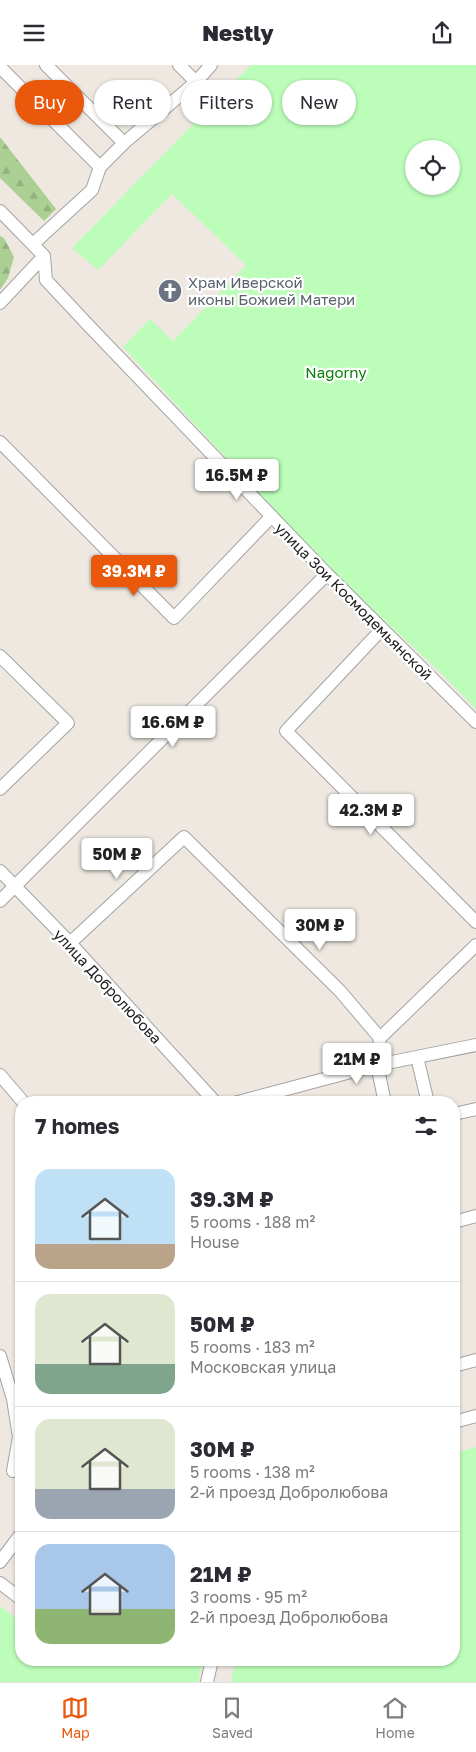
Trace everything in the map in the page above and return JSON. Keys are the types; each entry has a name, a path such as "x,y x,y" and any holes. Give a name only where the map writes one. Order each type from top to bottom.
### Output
{"street":[{"path":"46,65 124,143"},
{"path":"179,65 194,80"},
{"path":"198,80 211,65"},
{"path":"0,67 100,167"},
{"path":"33,244 92,190 100,167 124,143 181,95"},
{"path":"0,211 44,256 0,303"},
{"name":"улица Зои Космодемьянской","path":"44,256 46,280 326,574 476,722"},
{"path":"0,442 174,618 272,517"},
{"path":"0,901 326,574"},
{"path":"382,629 286,731 476,922"},
{"path":"0,655 68,723 0,789"},
{"path":"70,943 184,837 334,984 380,1038"},
{"name":"улица Добролюбова","path":"0,871 70,943 210,1096"},
{"path":"384,1096 378,1065 380,1038 476,945"},
{"path":"261,1096 378,1065 476,1045"},
{"path":"417,1057 426,1096"},
{"path":"0,1075 18,1096"},
{"path":"460,1113 476,1109"},
{"path":"460,1220 476,1216"},
{"path":"0,1356 15,1393"},
{"path":"460,1364 476,1360"},
{"path":"460,1421 476,1416"},
{"path":"0,1469 15,1472"},
{"path":"0,1562 15,1542"},
{"path":"0,1583 15,1594"},
{"path":"207,1682 211,1666"}],"green space":[{"name":"Nagorny","path":"251,65 476,65 476,709 441,673 332,572 123,347 150,319 173,341 246,265 172,194 98,270 72,248 192,125 272,125 272,80 236,80"},
{"path":"0,137 56,209 44,221 0,178"},
{"path":"0,236 4,238 14,257 8,278 0,290"},
{"path":"476,1447 476,1682 231,1682 235,1666 460,1666 460,1451"},
{"path":"0,1606 15,1618 15,1666 202,1666 198,1682 0,1682"}],"place":[{"name":"Храм Иверской иконы Божией Матери","path":"170,291"}]}
